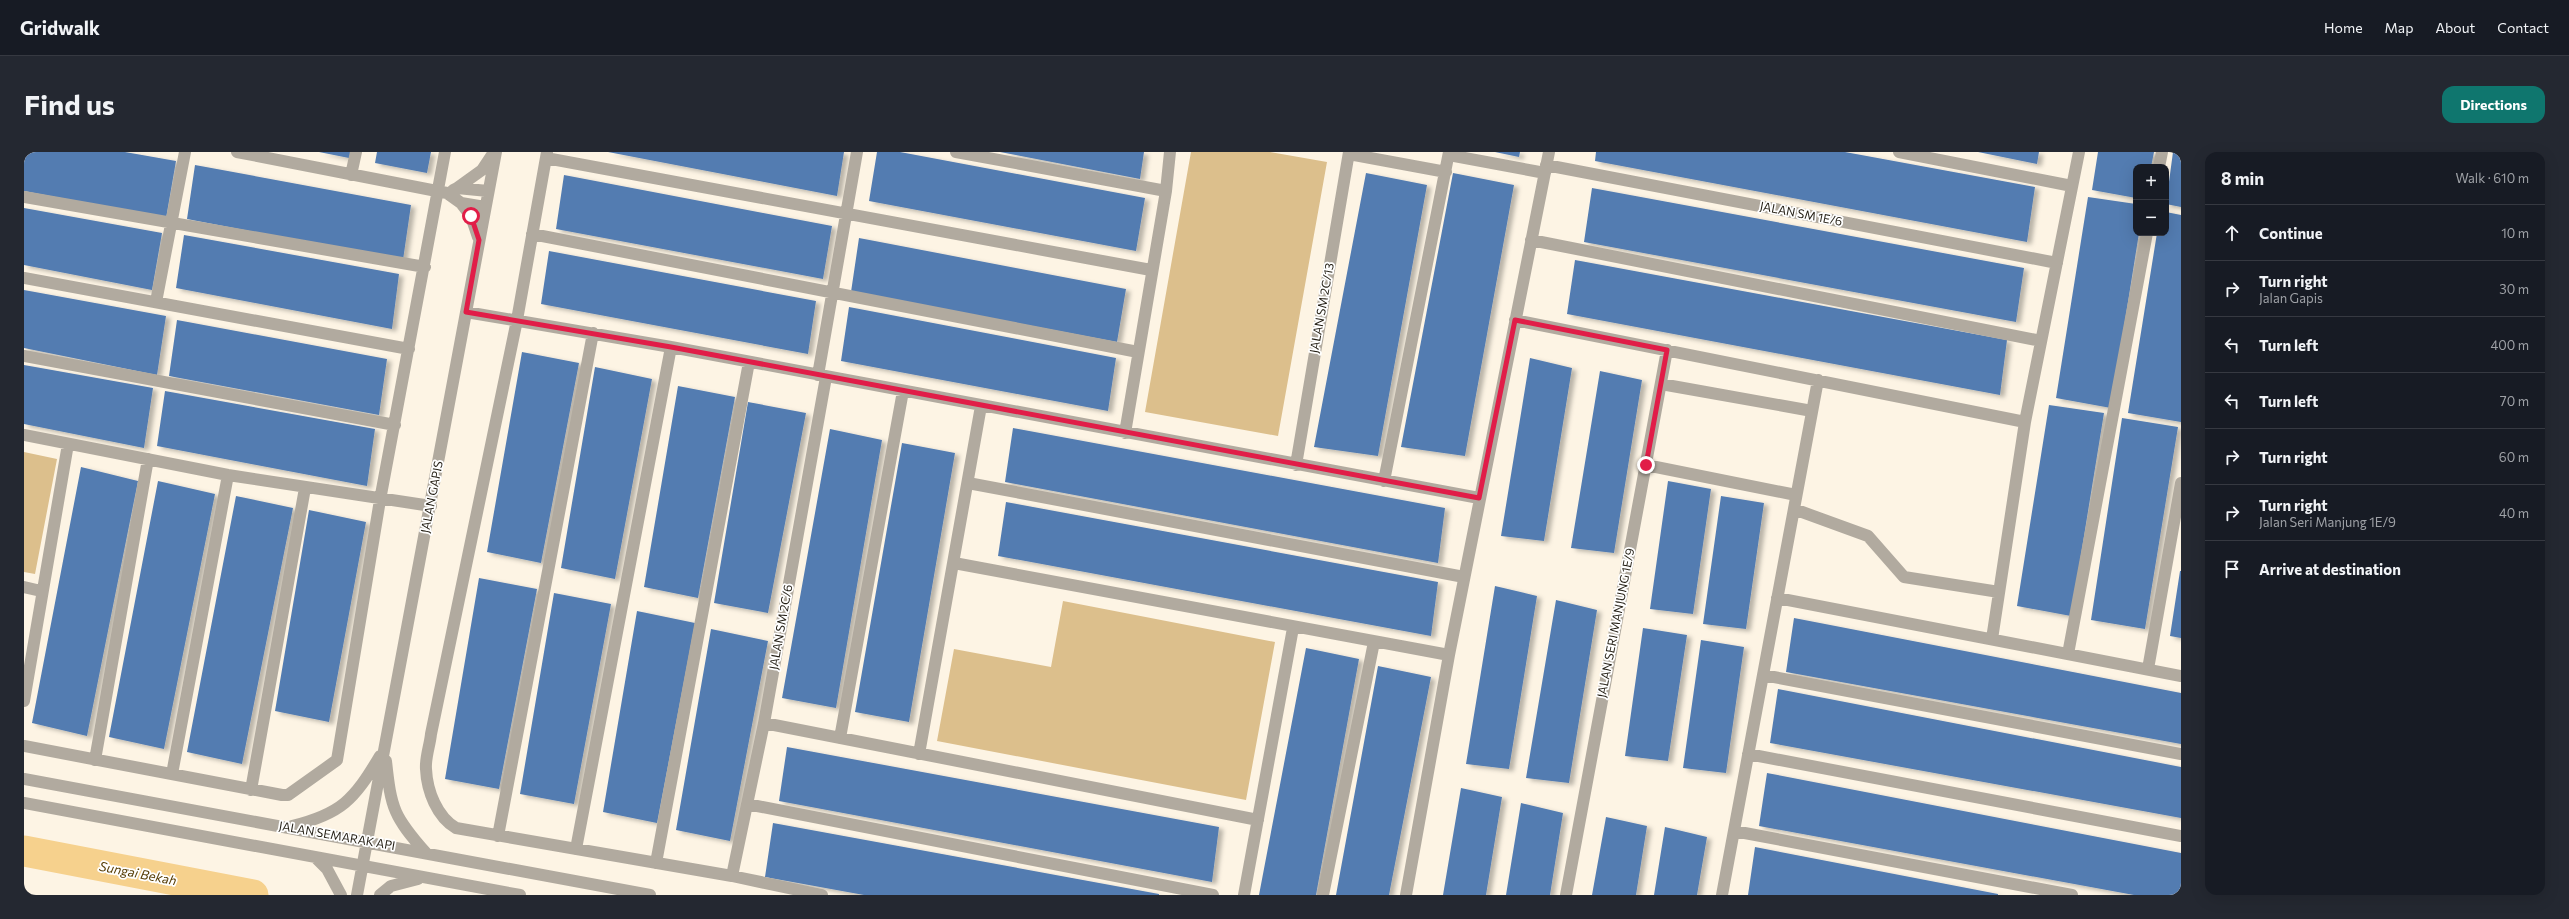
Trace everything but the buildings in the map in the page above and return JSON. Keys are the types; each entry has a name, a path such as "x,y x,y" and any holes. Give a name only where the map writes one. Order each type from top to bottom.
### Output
{"street":[{"path":"156,302 185,152"},
{"path":"237,152 269,155 352,174 447,191 488,192"},
{"path":"352,174 356,152"},
{"path":"24,746 251,790 288,795 337,760 380,500 409,349 425,267 447,191 445,152"},
{"path":"447,191 482,170 495,152"},
{"name":"JALAN GAPIS","path":"357,895 366,841 431,506 495,152"},
{"name":"JALAN SM 2C/6","path":"732,876 764,723 822,376 832,294 857,152"},
{"path":"956,152 1166,191"},
{"path":"1125,433 1151,270 1166,191 1170,152"},
{"path":"1406,895 1479,498 1549,152"},
{"path":"1899,152 2072,186"},
{"path":"1992,639 2025,422 2079,152"},
{"path":"2160,164 2162,152"},
{"path":"1349,153 1446,172"},
{"name":"JALAN SM 2C/13","path":"1296,465 1349,153"},
{"path":"1384,481 1449,153"},
{"name":"JALAN SM 1E/6","path":"1449,153 1545,168 2057,263"},
{"path":"822,895 732,876 456,828 444,821 430,793 426,768 517,320 547,155 1151,270"},
{"path":"447,191 461,203 471,216 479,240"},
{"path":"24,197 171,225 425,267"},
{"path":"461,203 485,207"},
{"path":"532,234 832,294 1138,352"},
{"path":"2068,654 2146,236"},
{"path":"1531,240 2041,341"},
{"path":"24,278 409,349"},
{"path":"466,312 671,347 1479,498"},
{"path":"1515,320 2025,422"},
{"path":"498,836 593,333"},
{"path":"576,849 671,347"},
{"name":"JALAN SERI MANJUNG 1E/9","path":"1566,895 1667,350"},
{"path":"24,356 395,425"},
{"path":"656,863 749,362"},
{"path":"1722,895 1818,380"},
{"path":"1660,384 1812,411"},
{"path":"840,738 903,391"},
{"path":"919,754 981,406"},
{"path":"24,435 228,475 380,500 431,506"},
{"path":"24,701 26,669 68,444"},
{"path":"95,760 148,460"},
{"path":"1646,465 1796,495"},
{"path":"172,774 228,475"},
{"path":"968,483 1464,577"},
{"path":"2148,670 2181,483"},
{"path":"251,790 305,488"},
{"path":"1794,509 1868,536 1896,571 1904,577 1999,592"},
{"path":"954,563 1293,628 1449,655"},
{"path":"24,587 41,591"},
{"path":"1777,598 2181,676"},
{"path":"1244,895 1293,628"},
{"path":"1323,895 1374,642"},
{"path":"1763,675 2181,754"},
{"path":"764,723 1258,820"},
{"path":"287,827 321,819 350,799 365,781 384,748"},
{"path":"384,748 390,798 396,814 404,828 426,852"},
{"path":"1748,754 2181,836"},
{"name":"JALAN SEMARAK API","path":"24,779 426,852 650,895"},
{"name":"JALAN SEMARAK API","path":"24,803 520,895"},
{"path":"747,804 1213,895"},
{"path":"1734,831 2072,895"},
{"path":"315,857 327,869 341,895"},
{"path":"380,895 391,886 404,881 427,878"}],"shaded area":[{"path":"1191,152 1270,152 1327,162 1278,436 1145,412"},
{"path":"24,452 57,459 35,574 24,572"},
{"path":"1063,601 1275,642 1246,800 937,741 954,649 1051,667"}],"waterway":[{"name":"Sungai Bekah","path":"24,851 253,895"}],"route":[{"path":"471,216 479,240 466,312 671,347 1479,498 1515,320 1667,350 1646,465"}]}
